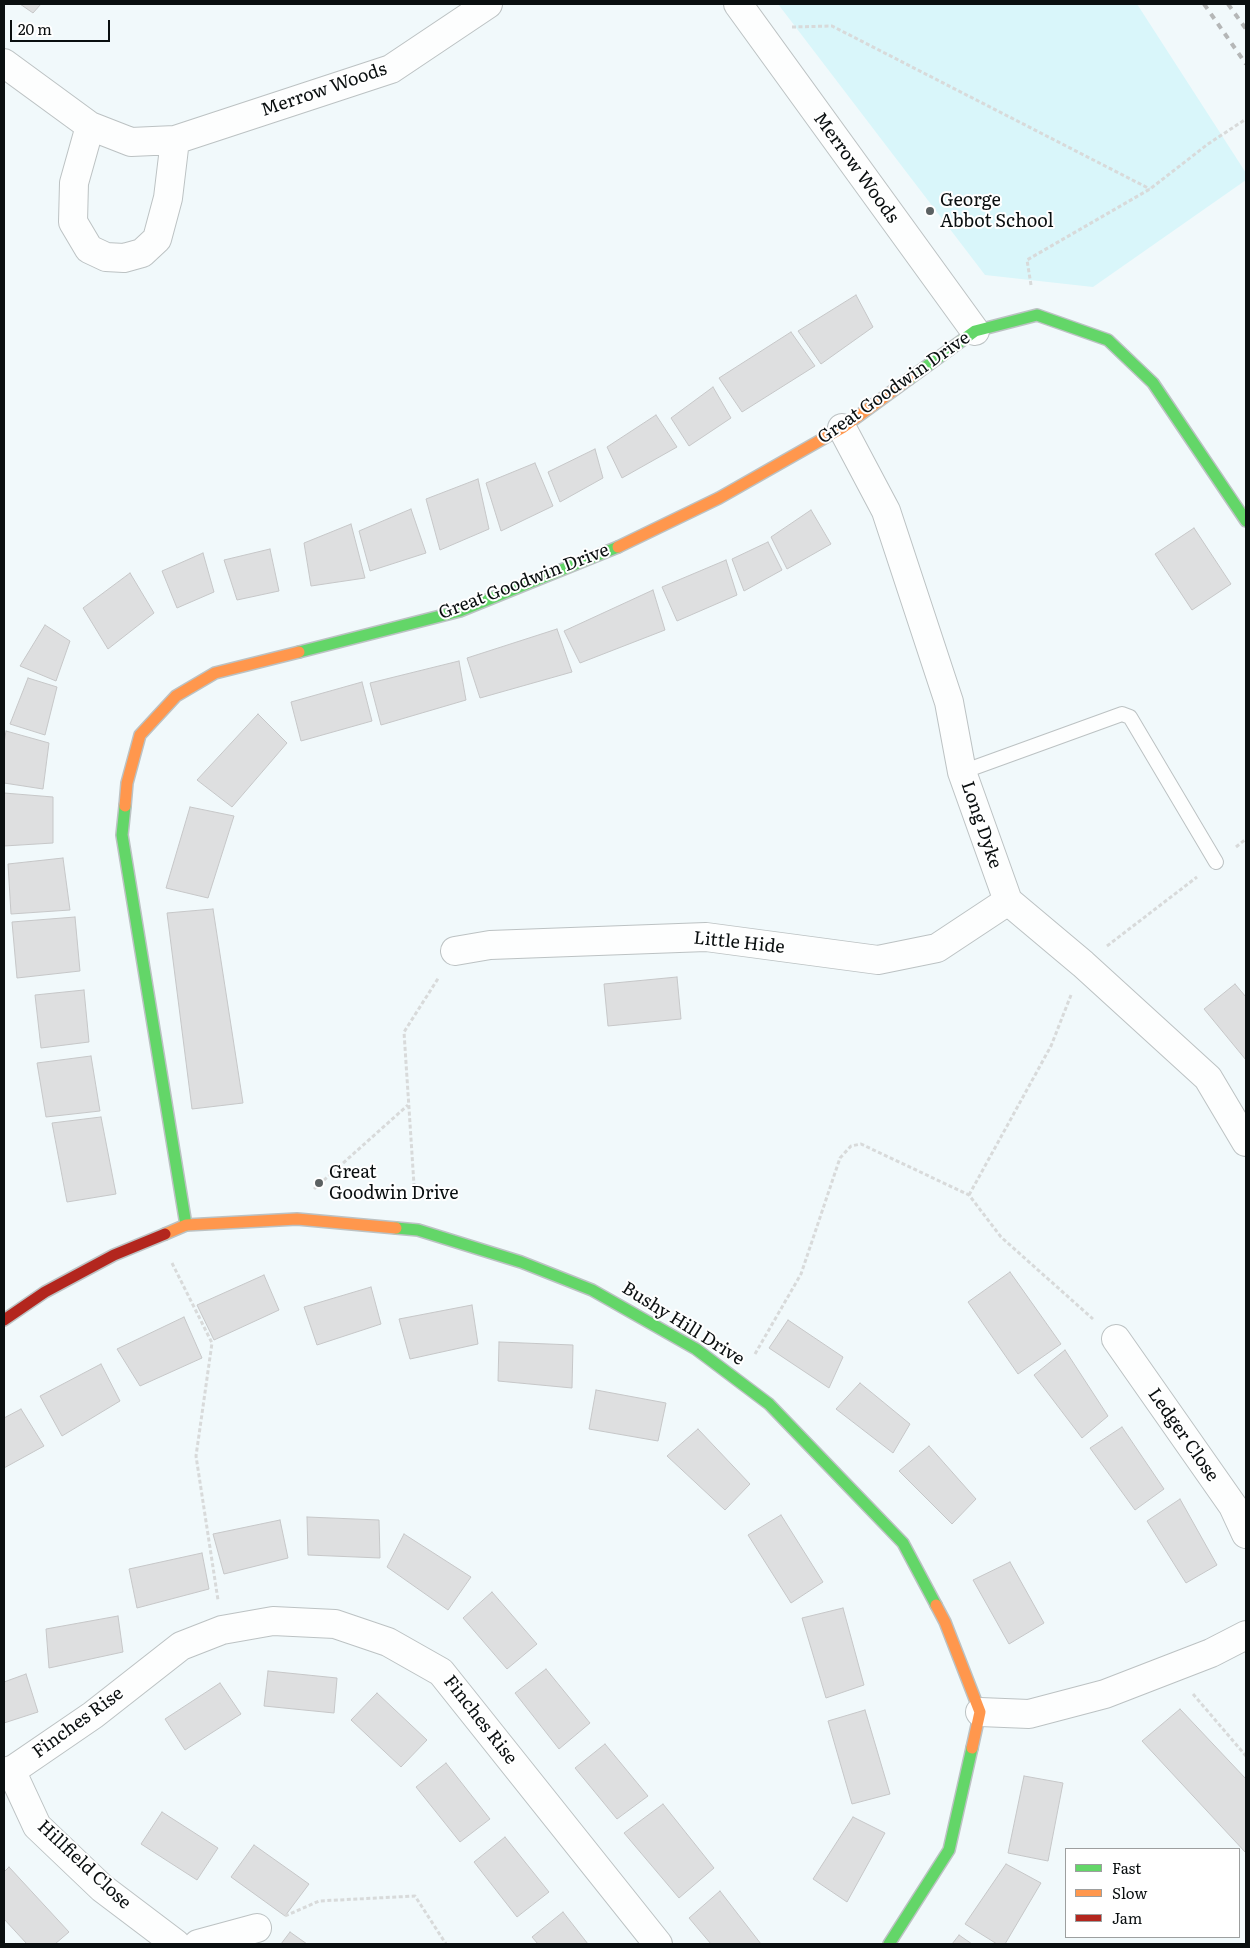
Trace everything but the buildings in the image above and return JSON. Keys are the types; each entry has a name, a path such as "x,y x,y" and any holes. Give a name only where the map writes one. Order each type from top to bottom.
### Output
{"street":[{"name":"Merrow Woods","path":"4,63 90,126 130,142 175,140 391,69 488,4"},
{"name":"Merrow Woods","path":"738,4 975,331"},
{"path":"90,126 74,183 73,222 89,249 106,257 124,258 142,253 157,239 168,198 175,140"},
{"path":"1037,315 1108,340 1154,383 1246,521"},
{"name":"Great Goodwin Drive","path":"186,1225 122,835 126,782 140,735 176,696 215,674 460,610 592,559 719,498 842,428 975,331 1037,315"},
{"name":"Long Dyke","path":"842,428 886,511 949,702 962,772 1008,901"},
{"path":"1008,901 1083,964 1208,1078 1246,1142"},
{"name":"Little Hide","path":"455,951 490,945 706,937 878,960 938,948 1008,901"},
{"name":"Bushy Hill Drive","path":"4,1320 45,1292 96,1264 186,1225 297,1219 418,1230 521,1262 592,1290 696,1349 769,1404 903,1543 945,1622 980,1712"},
{"name":"Ledger Close","path":"1116,1339 1233,1506 1246,1534"},
{"name":"Finches Rise","path":"8,1773 93,1715 181,1646 222,1630 273,1621 335,1624 388,1642 441,1672 649,1941"},
{"path":"889,1944 949,1850 980,1712 1029,1714 1105,1694 1211,1653 1246,1635"},
{"name":"Hillfield Close","path":"8,1773 37,1826 102,1888 176,1944"},
{"path":"198,1944 257,1928"}],"lane":[{"path":"962,772 1122,714 1130,717 1216,862"}],"path":[{"path":"755,28 832,26 1150,188"},
{"path":"1037,315 1027,260 1150,188 1208,144 1246,119"},
{"path":"969,1195 1051,1046 1083,964 1246,839"},
{"path":"418,1230 404,1032 455,951"},
{"path":"279,1220 409,1104"},
{"path":"740,1381 801,1274 840,1158 851,1146 861,1144 969,1195 1001,1237 1116,1339"},
{"path":"161,1236 169,1258 212,1343 196,1456 222,1630"},
{"path":"1173,1667 1198,1702 1246,1756"},
{"path":"257,1928 319,1901 415,1896 446,1944"}],"shaded area":[{"path":"778,4 1137,4 1246,173 1246,180 1093,287 985,275"}],"railway":[{"path":"1204,4 1246,64"},
{"path":"1228,4 1246,29"}],"traffic: fast":[{"path":"909,379 975,331 1037,315 1108,340 1153,383 1246,521"},
{"path":"299,652 460,611 618,547"},
{"path":"125,806 122,835 186,1225"},
{"path":"396,1228 418,1230 521,1262 592,1290 696,1349 769,1404 903,1543 936,1605"},
{"path":"889,1944 949,1850 972,1748"}],"traffic: slow":[{"path":"618,547 719,498 842,428 909,379"},
{"path":"125,806 127,783 140,735 176,696 215,673 299,652"},
{"path":"165,1234 186,1225 297,1219 396,1228"},
{"path":"936,1605 945,1622 980,1712 972,1748"}],"traffic: jam":[{"path":"4,1320 45,1292 114,1255 165,1234"}],"place":[{"name":"George Abbot School","path":"930,211"},
{"name":"Great Goodwin Drive","path":"319,1183"}]}
